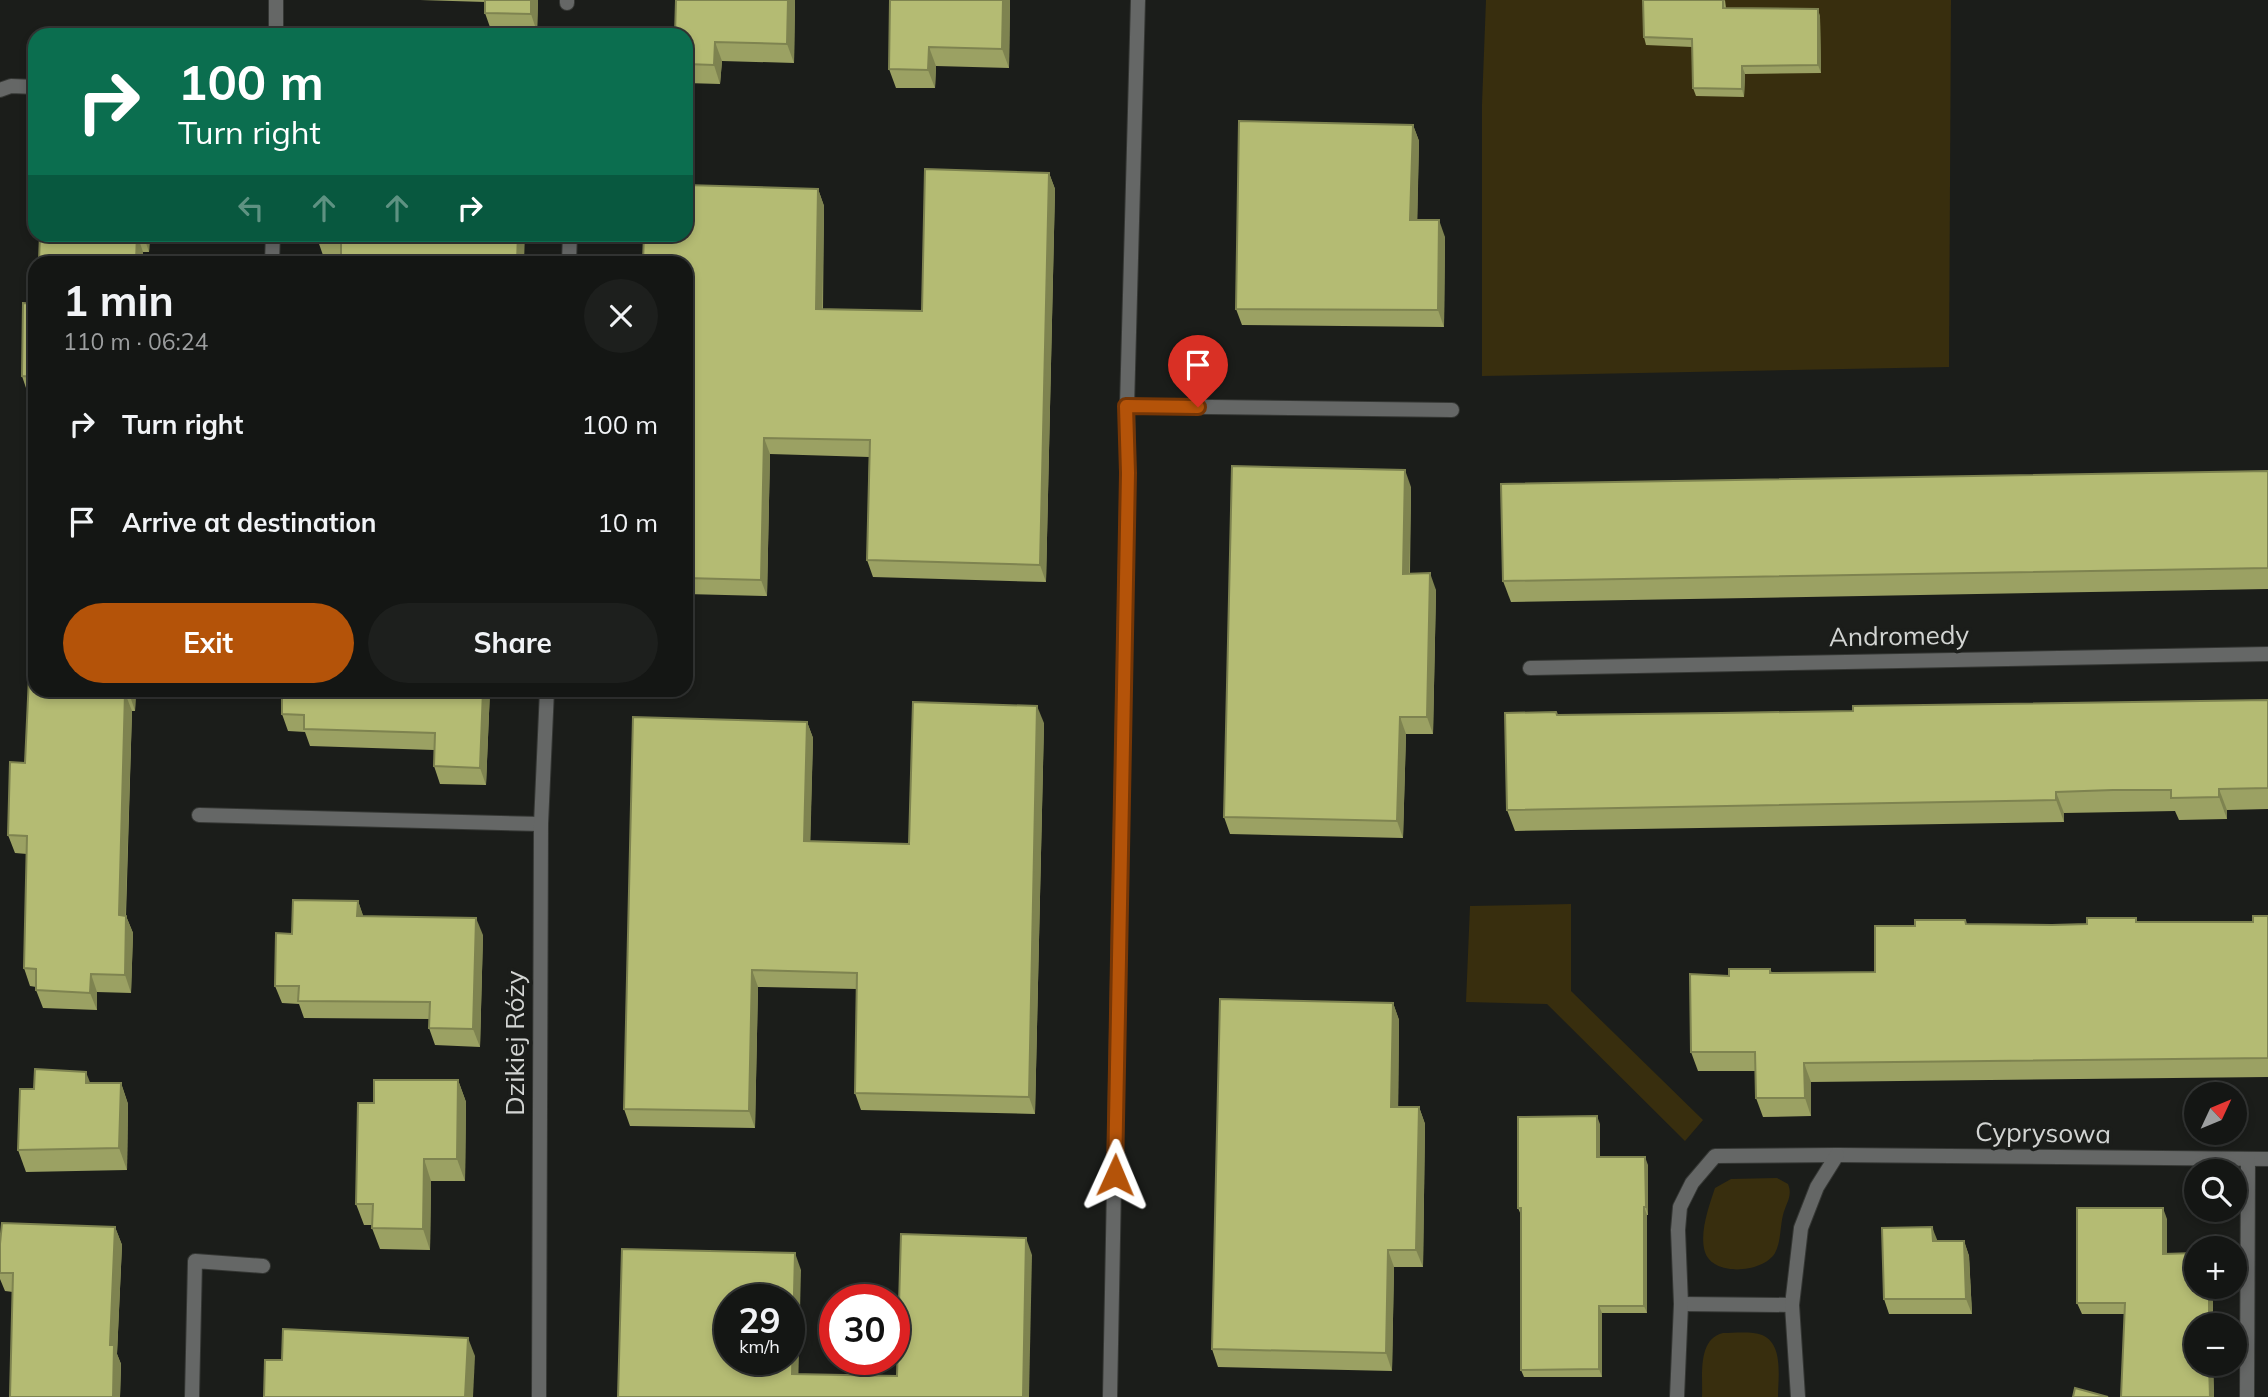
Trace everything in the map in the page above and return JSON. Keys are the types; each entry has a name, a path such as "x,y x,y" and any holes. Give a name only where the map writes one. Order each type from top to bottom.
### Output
{"street":[{"path":"276,0 276,28"},
{"path":"1110,1397 1128,473 1126,406 1138,0"},
{"path":"0,90 11,86 28,87"},
{"path":"1126,406 1452,410"},
{"name":"Andromedy","path":"1530,668 2268,654"},
{"name":"Dzikiej Róży","path":"539,1397 541,824 547,697"},
{"path":"199,815 541,824"},
{"path":"1798,1397 1792,1306 1801,1228 1817,1187 1837,1155"},
{"name":"Cyprysowa","path":"1676,1397 1681,1304 1678,1230 1680,1207 1692,1183 1715,1156 2268,1159"},
{"path":"2247,1397 2248,1159"},
{"path":"192,1397 195,1261 263,1266"},
{"path":"1681,1304 1792,1306"}],"shaded area":[{"path":"1486,0 1951,0 1949,367 1482,376 1482,104"},
{"path":"1571,904 1571,991 1703,1120 1685,1141 1547,1004 1466,1002 1470,906"},
{"path":"1777,1178 1788,1184 1790,1192 1775,1253 1769,1260 1750,1268 1728,1269 1718,1266 1710,1260 1703,1245 1706,1220 1715,1188 1731,1179"},
{"path":"1723,1333 1753,1333 1769,1339 1777,1354 1778,1397 1702,1397 1705,1350 1715,1337"}],"building":[{"path":"485,0 531,0 531,14 485,13"},
{"path":"676,0 788,0 787,44 715,42 714,65 693,64 693,28 675,28"},
{"path":"890,0 1003,0 1002,49 929,47 928,70 889,69"},
{"path":"1643,0 1723,0 1723,8 1818,9 1818,65 1742,66 1742,89 1693,88 1692,39 1644,37"},
{"path":"1239,121 1413,125 1410,220 1439,220 1438,310 1236,309"},
{"path":"925,169 1049,173 1040,565 867,560 870,440 764,438 761,580 693,578 693,256 643,256 644,242 693,242 693,185 818,189 816,309 922,311"},
{"path":"40,242 137,242 136,256 39,256"},
{"path":"341,242 518,242 517,256 341,256"},
{"path":"23,303 28,303 28,376 22,376"},
{"path":"1232,466 1405,470 1403,574 1430,573 1427,717 1400,717 1397,821 1224,817"},
{"path":"2268,471 2268,568 1503,581 1501,484"},
{"path":"28,697 125,697 119,915 126,916 125,975 91,974 90,993 36,990 36,969 24,968 27,836 8,835 10,762 25,763"},
{"path":"282,697 483,697 480,768 434,766 435,733 304,729 304,715 282,714"},
{"path":"2268,700 2268,788 2219,789 2219,797 2171,798 2171,790 2113,790 2056,792 2056,800 1507,810 1505,713 1556,712 1557,715 1853,711 1853,706"},
{"path":"913,702 1037,706 1029,1097 855,1093 857,973 752,970 749,1111 624,1109 633,717 807,722 804,841 909,844"},
{"path":"293,900 358,901 357,916 476,918 473,1029 429,1028 430,1002 298,1001 299,986 275,986 276,933 292,934"},
{"path":"2253,916 2268,916 2268,1058 1804,1063 1805,1098 1756,1098 1755,1052 1691,1052 1690,974 1729,976 1729,969 1770,969 1770,973 1875,972 1875,926 1915,926 1915,920 1965,920 1966,924 2087,924 2087,918 2136,918 2136,922 2253,922"},
{"path":"1220,999 1393,1003 1391,1107 1419,1107 1416,1250 1388,1250 1386,1353 1212,1349"},
{"path":"35,1069 86,1072 86,1083 121,1083 119,1148 18,1150 20,1089 34,1089"},
{"path":"374,1080 458,1080 457,1159 424,1159 423,1229 372,1228 373,1204 356,1204 358,1103 374,1103"},
{"path":"1597,1116 1597,1157 1645,1157 1644,1306 1599,1306 1599,1369 1521,1370 1518,1117"},
{"path":"2077,1208 2163,1208 2163,1254 2184,1253 2184,1299 2209,1299 2209,1313 2184,1313 2184,1376 2209,1376 2210,1397 2121,1397 2125,1303 2077,1303"},
{"path":"2,1223 115,1227 110,1345 114,1345 113,1397 10,1397 13,1273 0,1273"},
{"path":"1932,1227 1933,1241 1964,1241 1966,1299 1884,1299 1882,1228"},
{"path":"901,1234 1026,1238 1023,1397 618,1397 622,1249 795,1253 794,1284 714,1284 714,1375 910,1375 910,1284 900,1284"},
{"path":"283,1329 468,1338 465,1397 264,1397 265,1360 282,1360"},
{"path":"2075,1388 2108,1397 2073,1397"}],"route":[{"path":"1115,1175 1128,473 1126,406 1198,407"}]}
